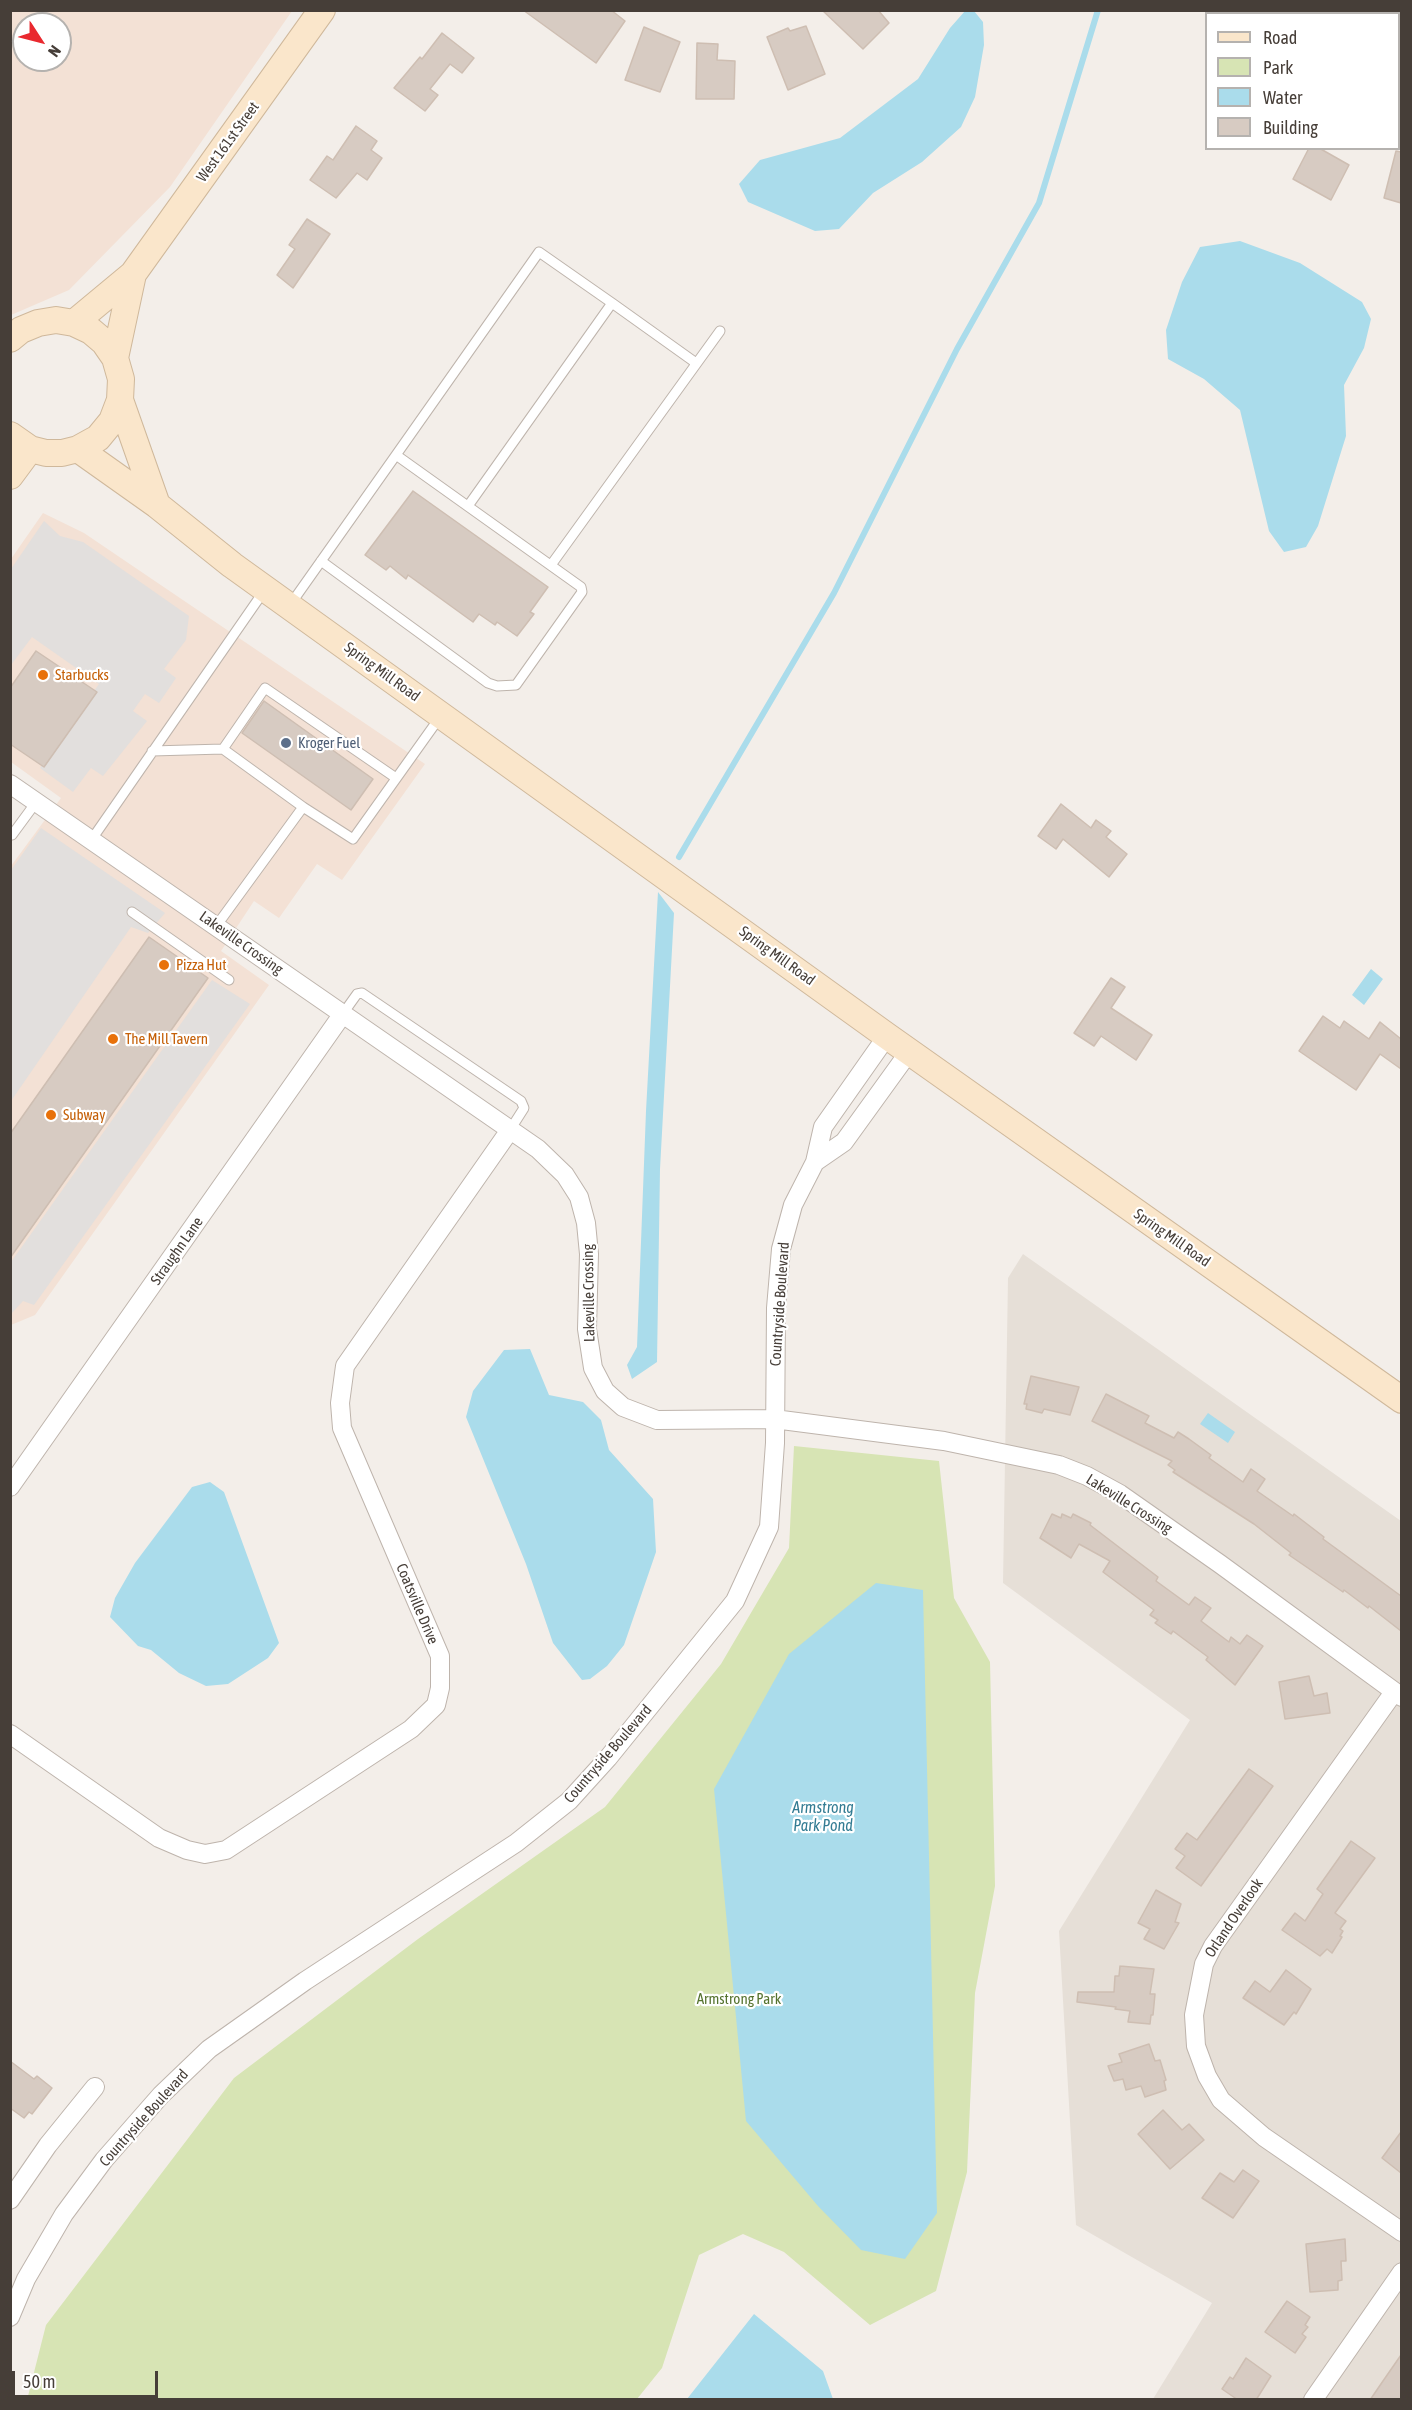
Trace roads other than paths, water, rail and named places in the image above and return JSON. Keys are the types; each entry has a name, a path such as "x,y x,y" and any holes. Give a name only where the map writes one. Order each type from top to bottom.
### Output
{"street":[{"name":"West 161st Street","path":"74,323 134,274 322,10"},
{"name":"West 161st Street","path":"115,357 134,274"},
{"path":"10,476 20,442 54,453 78,449 98,438 112,421 120,400 121,378 115,357 91,330 74,323 56,321 38,323 14,333"},
{"path":"120,400 157,505"},
{"name":"Spring Mill Road","path":"78,449 157,505 265,589 886,1036 1401,1400"},
{"name":"Lakeville Crossing","path":"10,784 538,1149 558,1168 579,1197 586,1223 589,1254 587,1329 592,1368 605,1391 623,1407 657,1420 774,1419 944,1441 1059,1465 1087,1476 1120,1494 1398,1694"},
{"name":"Straughn Lane","path":"10,1487 342,1015"},
{"name":"Countryside Boulevard","path":"10,2318 26,2280 64,2214 104,2160 161,2095 209,2049 305,1981 516,1843 569,1801 608,1758 735,1601 769,1527 775,1443 776,1308 781,1250 793,1205 815,1162 823,1127 886,1036"},
{"path":"815,1162 844,1142 909,1052"},
{"name":"Coatsville Drive","path":"10,1734 159,1838 187,1850 205,1854 226,1850 411,1729 436,1705 440,1688 440,1656 342,1428 340,1403 345,1366 510,1130"},
{"name":"Orland Overlook","path":"1398,1694 1213,1946 1204,1964 1194,2015 1196,2046 1207,2076 1221,2100 1264,2137 1401,2232"},
{"path":"10,2200 48,2145 95,2087"},
{"path":"1313,2400 1401,2272"}],"lane":[{"path":"289,606 538,252 696,363"},
{"path":"468,506 612,303"},
{"path":"551,565 720,330"},
{"path":"321,561 488,682 497,686 516,685 582,592 581,587 396,454"},
{"path":"92,839 265,589"},
{"path":"223,748 265,688 396,778"},
{"path":"152,751 223,748 303,807 353,839 441,715"},
{"path":"12,835 37,801"},
{"path":"218,926 303,807"},
{"path":"132,912 229,980"},
{"path":"342,1015 357,994 362,993 521,1101 524,1108 510,1130"}],"water":[{"path":"965,11 974,11 983,22 984,45 975,97 961,127 922,162 873,193 839,229 815,231 748,202 739,184 760,160 840,138 918,79 950,28"},
{"path":"1240,241 1300,263 1362,302 1371,319 1364,348 1344,385 1346,436 1318,526 1306,547 1284,552 1269,531 1240,410 1204,379 1168,359 1166,330 1182,282 1200,247"},
{"path":"658,892 674,913 660,1169 657,1362 632,1379 627,1365 637,1347 646,1111"},
{"path":"1371,969 1383,979 1364,1005 1352,995"},
{"path":"530,1349 549,1395 583,1402 601,1420 609,1450 653,1499 656,1552 624,1645 607,1666 590,1679 582,1680 553,1643 526,1564 466,1417 473,1391 504,1350"},
{"path":"1208,1413 1235,1432 1228,1443 1200,1424"},
{"path":"210,1482 224,1492 279,1643 268,1658 228,1684 206,1686 179,1673 151,1650 138,1646 110,1617 115,1598 135,1563 192,1487"},
{"name":"Armstrong Park Pond","path":"876,1583 923,1590 937,2213 905,2259 861,2250 818,2206 746,2121 714,1789 789,1654"},
{"path":"754,2314 823,2371 833,2399 687,2399"}],"waterway":[{"path":"679,857 834,593 957,349 1039,203 1098,10"}],"place":[{"name":"Starbucks","path":"43,675"},
{"name":"Kroger Fuel","path":"286,743"},
{"name":"Pizza Hut","path":"164,965"},
{"name":"The Mill Tavern","path":"113,1039"},
{"name":"Subway","path":"51,1115"}],"park label":[{"name":"Armstrong Park","path":"739,1999"}]}
